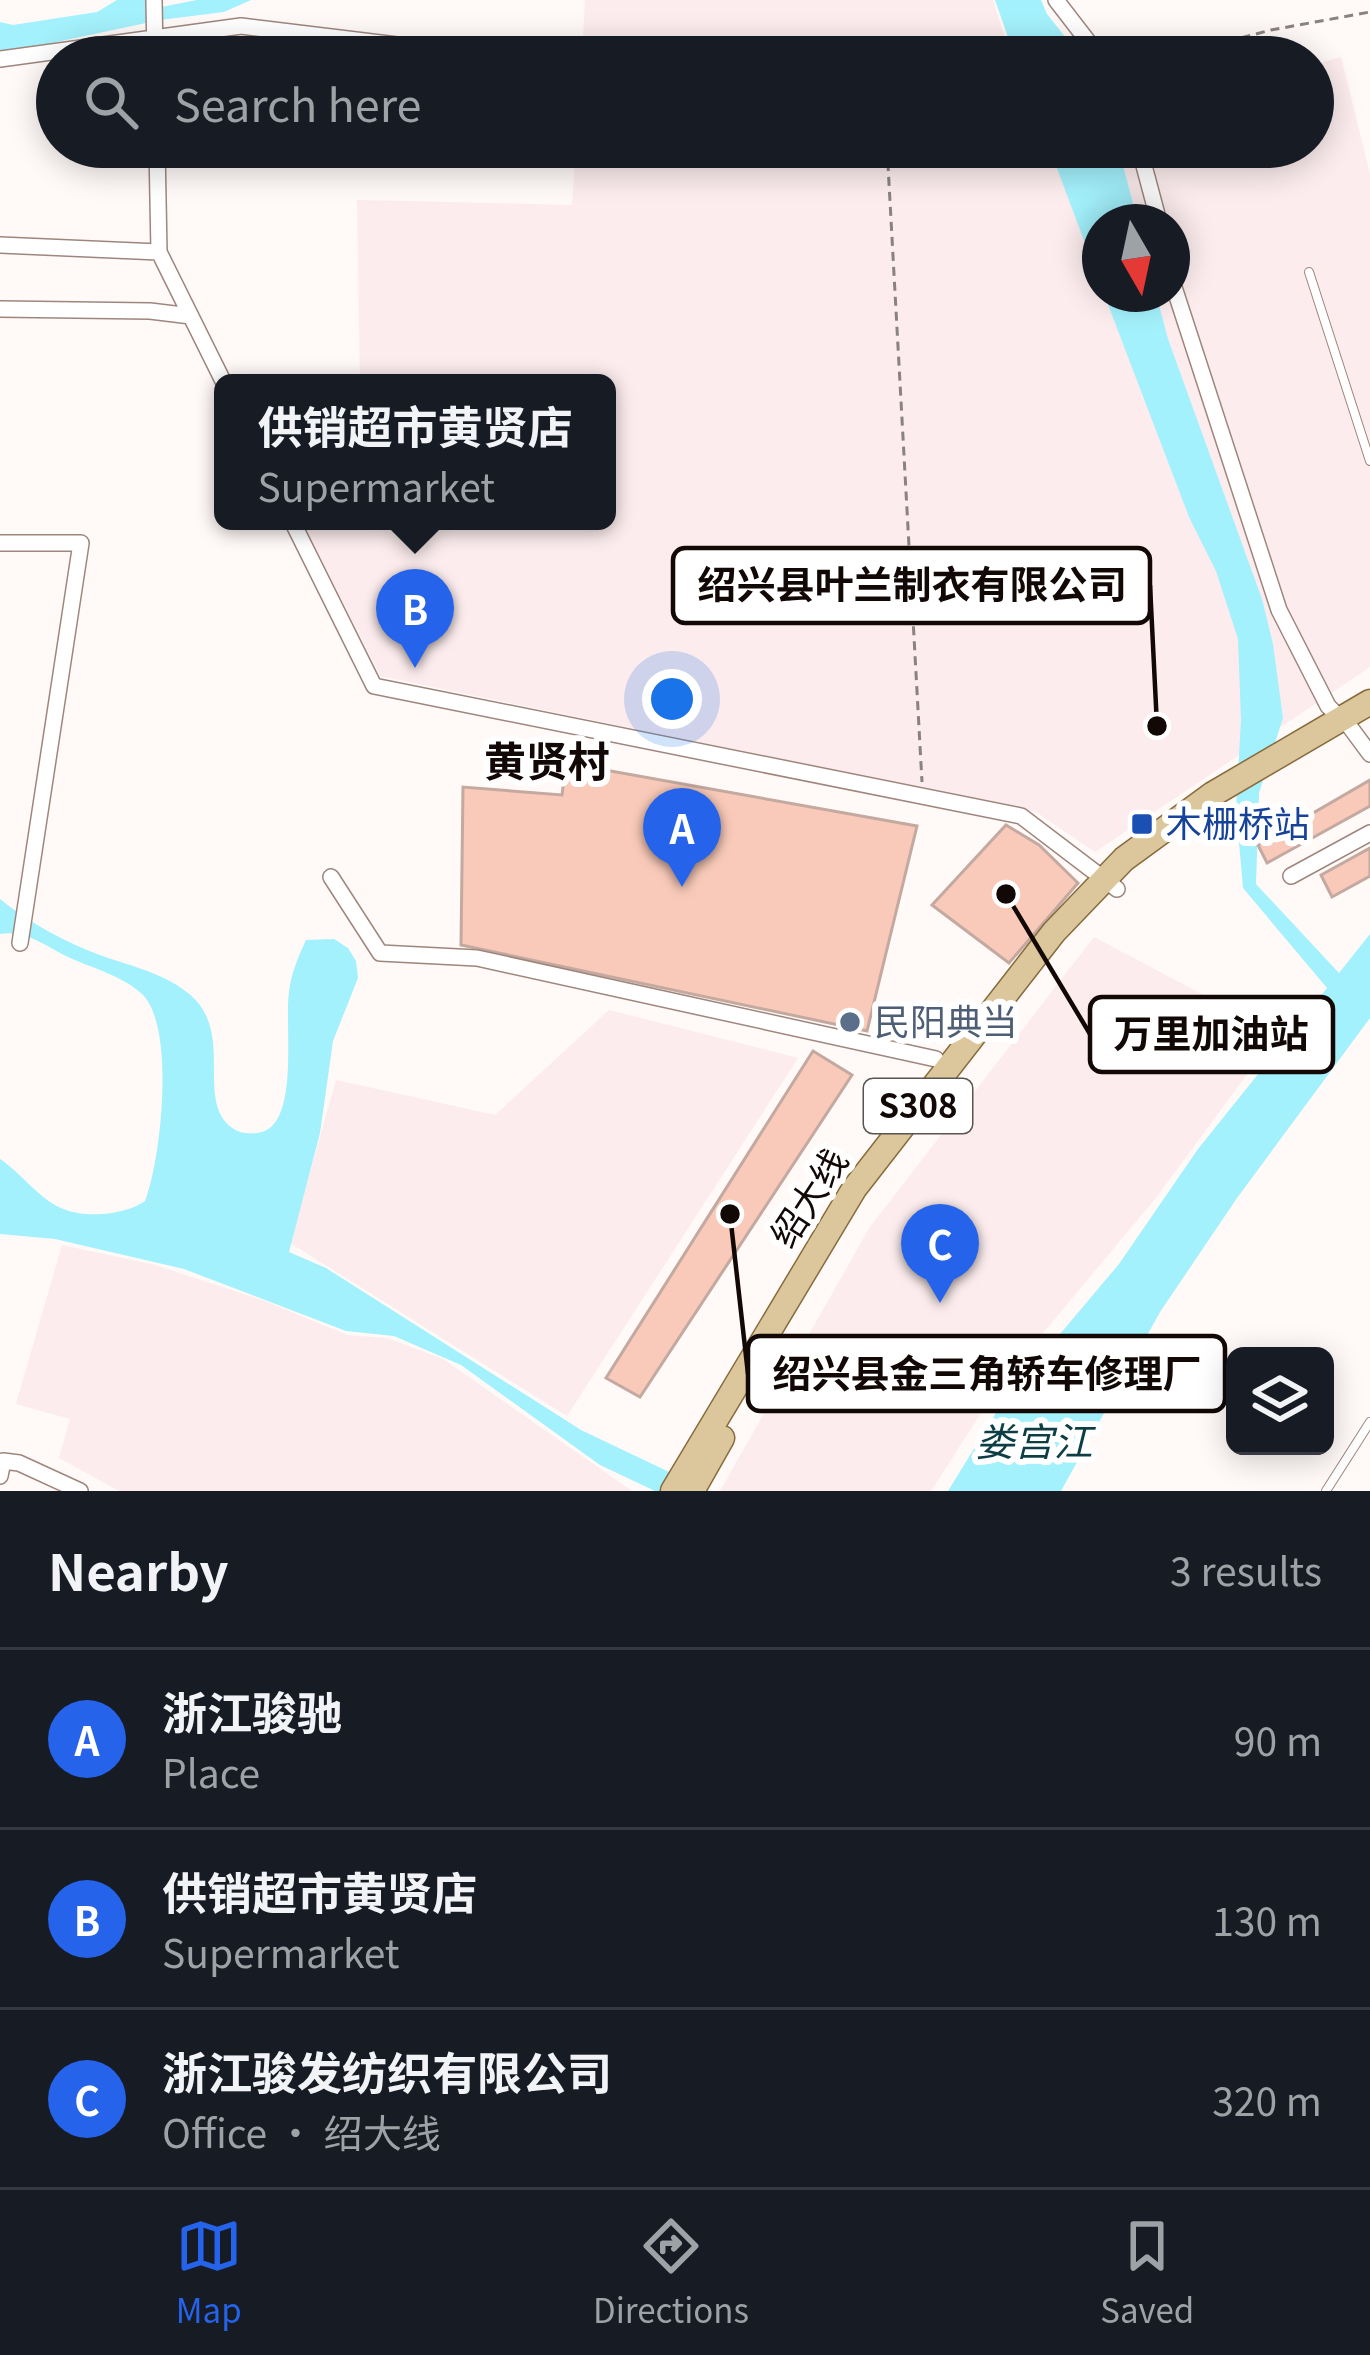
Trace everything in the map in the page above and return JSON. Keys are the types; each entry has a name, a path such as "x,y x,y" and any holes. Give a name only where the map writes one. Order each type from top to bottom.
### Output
{"main road":[{"name":"绍大线","path":"687,1482 864,1196 1111,884 1212,804 1354,720 1370,702"}],"street":[{"path":"1056,0 1084,36"},
{"path":"154,2 154,36"},
{"path":"130,36 241,26 328,36"},
{"path":"0,58 36,52"},
{"path":"157,168 159,252 219,374"},
{"path":"1144,168 1154,204"},
{"path":"0,245 159,252"},
{"path":"0,309 190,316"},
{"path":"1182,312 1279,610 1328,706 1354,720 1370,754"},
{"path":"296,530 374,686 1022,816 1111,884"},
{"path":"0,543 81,543 21,939"},
{"path":"1291,877 1370,832"},
{"path":"331,878 380,953 477,958 936,1059"},
{"path":"0,1476 3,1461 19,1463 80,1491"}],"lane":[{"path":"1309,272 1370,461"},
{"path":"1326,1491 1370,1422"}],"path":[{"path":"1248,36 1370,12"},
{"path":"888,168 922,796"}],"shaded area":[{"path":"585,0 993,0 1004,36 583,36"},
{"path":"1341,57 1370,174 1370,667 1095,852 1036,812 380,676 307,530 616,530 616,374 360,374 357,200 572,205 575,168 1334,168 1334,59"},
{"path":"1094,937 1277,1034 1155,1199 997,1388 931,1491 720,1491 870,1227"},
{"path":"609,1010 798,1058 567,1416 290,1243 336,1080 495,1115"},
{"path":"62,1245 155,1265 265,1301 347,1335 387,1338 443,1359 632,1491 119,1491 59,1458 70,1419 16,1404"}],"water":[{"path":"117,0 149,0 161,7 197,0 251,0 224,12 85,36 36,36 36,46 0,54 0,22 13,25 97,12"},
{"path":"995,0 1041,0 1064,36 1008,36"},
{"path":"1057,168 1124,168 1133,204 1082,204 1082,235"},
{"name":"娄宫江","path":"1111,312 1161,312 1262,599 1283,718 1259,793 1256,884 1339,973 1370,934 1370,1018 1237,1198 1160,1312 1061,1491 948,1491 1002,1403 1119,1264 1198,1149 1327,988 1243,888 1236,808 1241,720 1238,639 1216,571 1189,517"},
{"path":"0,899 64,939 152,973 188,993 210,1026 221,1114 234,1129 246,1133 271,1127 280,1114 288,1073 290,985 306,940 334,939 348,948 358,978 333,1041 320,1133 289,1252 326,1268 581,1430 709,1491 655,1491 600,1465 461,1365 394,1336 346,1331 184,1269 55,1239 0,1234 0,1159 45,1198 71,1211 116,1212 145,1201 160,1126 162,1063 153,1010 142,994 117,977 36,940 0,934"}],"building":[{"path":"566,763 917,826 867,1031 461,945 463,787 562,795"},
{"path":"1370,780 1370,806 1267,863 1258,845"},
{"path":"1006,825 1039,845 1078,883 1009,963 932,905"},
{"path":"1370,848 1370,876 1332,897 1321,875"},
{"path":"813,1051 852,1075 640,1397 606,1378"}],"place":[{"name":"供销超市黄贤店","path":"415,668"},
{"name":"绍兴县叶兰制衣有限公司","path":"1157,726"},
{"name":"木栅桥站","path":"1142,824"},
{"name":"浙江骏驰","path":"682,887"},
{"name":"万里加油站","path":"1006,894"},
{"name":"民阳典当","path":"850,1022"},
{"name":"绍兴县金三角轿车修理厂","path":"730,1214"},
{"name":"浙江骏发纺织有限公司","path":"940,1303"}],"district":[{"name":"黄贤村","path":"547,762"}]}
